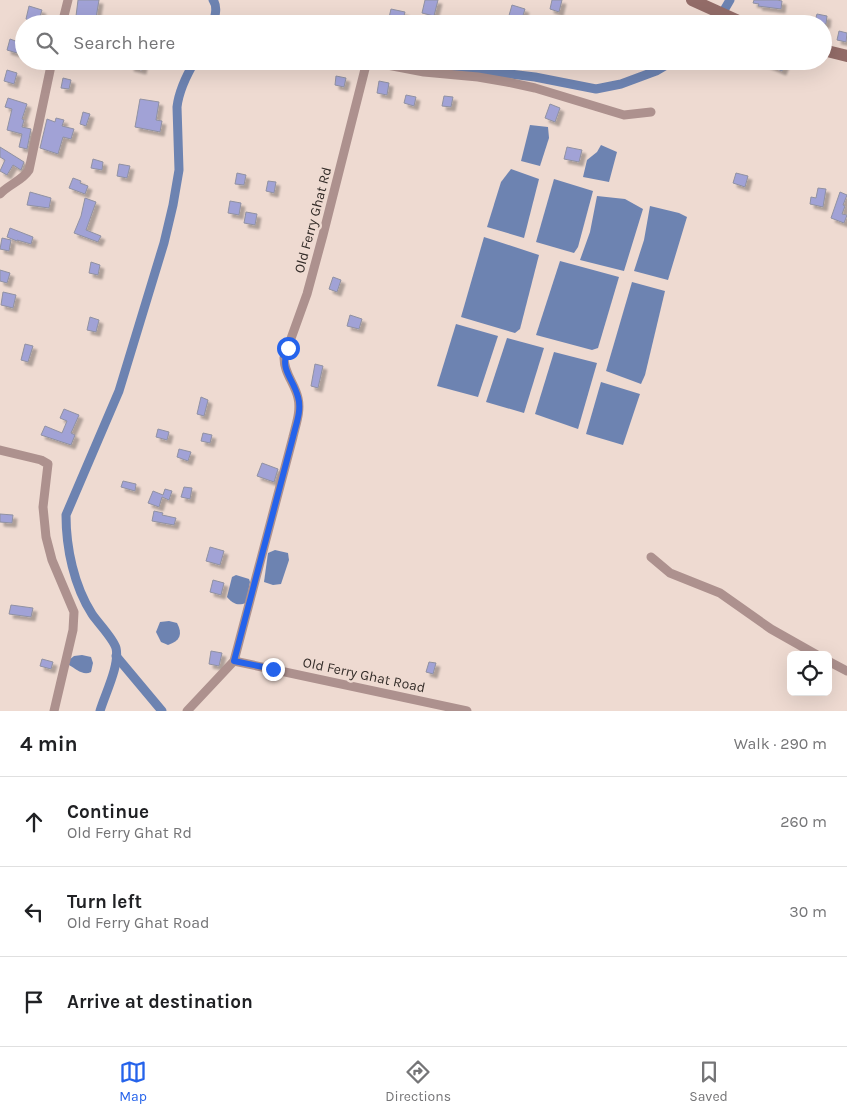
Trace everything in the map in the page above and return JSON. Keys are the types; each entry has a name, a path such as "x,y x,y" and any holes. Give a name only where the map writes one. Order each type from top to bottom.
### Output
{"main road":[{"path":"696,2 725,15"},
{"path":"832,52 847,56"}],"street":[{"path":"64,15 68,0"},
{"path":"0,194 5,188 18,182 29,170 50,70"},
{"name":"Old Ferry Ghat Rd","path":"234,661 299,408 298,397 284,365 284,358 307,294 364,70"},
{"name":"Old Ferry Ghat Rd","path":"414,70 507,82 534,88 578,103 624,115 651,112"},
{"path":"0,450 41,460 48,464 43,507 46,537 52,560 74,612 73,630 54,711"},
{"path":"651,557 670,573 720,593 771,629 811,651"},
{"path":"187,711 234,661"},
{"name":"Old Ferry Ghat Road","path":"234,661 468,711"},
{"path":"832,663 847,672"}],"water":[{"path":"530,125 548,127 549,138 540,166 521,161"},
{"path":"601,145 617,152 609,182 583,177 587,160 597,152"},
{"path":"511,169 539,179 524,238 487,227 501,182"},
{"path":"554,179 593,191 578,247 574,253 536,242"},
{"path":"597,196 625,199 643,209 624,271 580,260 590,232"},
{"path":"650,206 679,213 687,217 668,280 634,271 644,240"},
{"path":"484,237 539,255 520,329 515,333 461,317"},
{"path":"560,261 619,277 598,348 592,350 536,335"},
{"path":"632,282 665,291 645,375 641,384 606,371"},
{"path":"456,324 498,336 478,397 437,386"},
{"path":"507,338 544,348 524,413 486,402"},
{"path":"554,352 597,363 578,429 535,414"},
{"path":"601,382 640,394 623,445 586,434"},
{"path":"275,550 288,553 289,560 281,584 273,585 264,582 268,553"},
{"path":"236,575 249,579 250,582 246,603 243,604 236,604 227,597 232,577"},
{"path":"169,621 177,623 180,634 178,639 168,645 161,642 156,632 160,622"},
{"path":"74,656 91,657 93,663 91,672 82,673 69,665 69,660"}],"building":[{"path":"78,0 99,0 96,15 76,15"},
{"path":"425,0 438,0 434,15 422,13"},
{"path":"552,0 562,0 559,12 550,9"},
{"path":"754,0 782,1 781,9 758,6 759,4 753,3"},
{"path":"512,5 525,9 523,15 509,15"},
{"path":"29,6 42,10 40,15 27,15"},
{"path":"391,9 405,12 404,15 390,15"},
{"path":"839,31 847,33 846,42 837,40"},
{"path":"10,39 15,41 15,52 7,50"},
{"path":"7,70 17,73 14,84 4,81"},
{"path":"336,76 346,78 344,87 335,85"},
{"path":"63,78 71,80 69,89 61,88"},
{"path":"379,81 389,83 387,95 377,93"},
{"path":"406,95 416,97 414,106 404,103"},
{"path":"444,96 453,97 451,107 442,106"},
{"path":"8,98 27,104 22,119 24,120 22,127 31,129 27,149 19,147 22,134 7,130 12,109 5,107"},
{"path":"140,99 159,102 156,120 162,121 160,132 135,127"},
{"path":"550,104 560,108 555,122 545,118"},
{"path":"83,112 90,114 86,126 80,124"},
{"path":"56,118 64,120 62,126 74,129 71,139 63,137 58,154 40,148 47,119 55,122"},
{"path":"0,147 24,162 21,170 13,165 7,175 0,171 5,160 0,157"},
{"path":"567,147 582,150 579,162 564,159"},
{"path":"93,159 103,162 102,170 91,168"},
{"path":"119,164 130,166 127,178 117,176"},
{"path":"237,173 246,175 244,185 235,184"},
{"path":"736,173 748,176 745,187 733,183"},
{"path":"73,178 88,186 85,194 69,188"},
{"path":"268,181 276,182 274,193 266,191"},
{"path":"818,188 826,189 823,207 810,204 811,197 816,198"},
{"path":"30,192 51,198 49,208 27,205"},
{"path":"840,192 847,195 842,214 847,215 844,223 831,218"},
{"path":"85,198 96,202 86,230 101,236 98,242 74,233 81,216"},
{"path":"230,201 241,203 239,215 228,213"},
{"path":"246,212 257,214 255,225 244,223"},
{"path":"10,228 33,237 31,244 7,237"},
{"path":"2,238 11,240 9,251 0,249"},
{"path":"91,262 100,265 98,275 89,273"},
{"path":"0,270 10,273 7,283 0,281"},
{"path":"333,277 341,280 337,292 329,289"},
{"path":"3,292 16,295 13,308 1,305"},
{"path":"350,315 362,319 359,329 347,326"},
{"path":"90,317 99,320 96,332 87,330"},
{"path":"25,344 33,346 28,362 21,360"},
{"path":"315,364 323,366 318,388 311,386"},
{"path":"201,397 208,400 204,416 197,414"},
{"path":"64,409 79,415 71,433 75,435 71,445 41,435 45,426 62,433 67,421 60,418"},
{"path":"158,429 169,432 167,440 156,437"},
{"path":"203,433 212,435 210,443 201,441"},
{"path":"179,449 191,452 188,461 177,457"},
{"path":"262,463 278,469 274,482 257,476"},
{"path":"123,481 136,484 135,491 121,487"},
{"path":"184,487 192,488 190,499 181,497"},
{"path":"165,489 172,491 169,500 162,497 159,507 148,503 153,491 163,495"},
{"path":"154,511 176,518 174,525 152,521"},
{"path":"0,514 13,515 12,523 0,522"},
{"path":"210,547 224,551 220,565 206,561"},
{"path":"213,580 224,583 221,595 210,592"},
{"path":"11,605 33,608 31,617 9,614"},
{"path":"211,651 222,653 219,666 209,664"},
{"path":"42,659 53,662 51,669 40,666"},
{"path":"429,662 436,663 433,674 426,672"}],"waterway":[{"path":"213,0 216,9 215,15"},
{"path":"721,15 730,0"},
{"path":"100,711 114,671 117,655 116,648 109,635 92,614 80,591 69,553 66,515 119,391 164,243 179,170 177,107 183,83 190,70"},
{"path":"478,70 535,77 596,89 621,84 658,70"},
{"path":"116,656 162,711"}],"route":[{"path":"273,669 234,661 299,408 298,397 284,365 284,358 288,348"}]}
